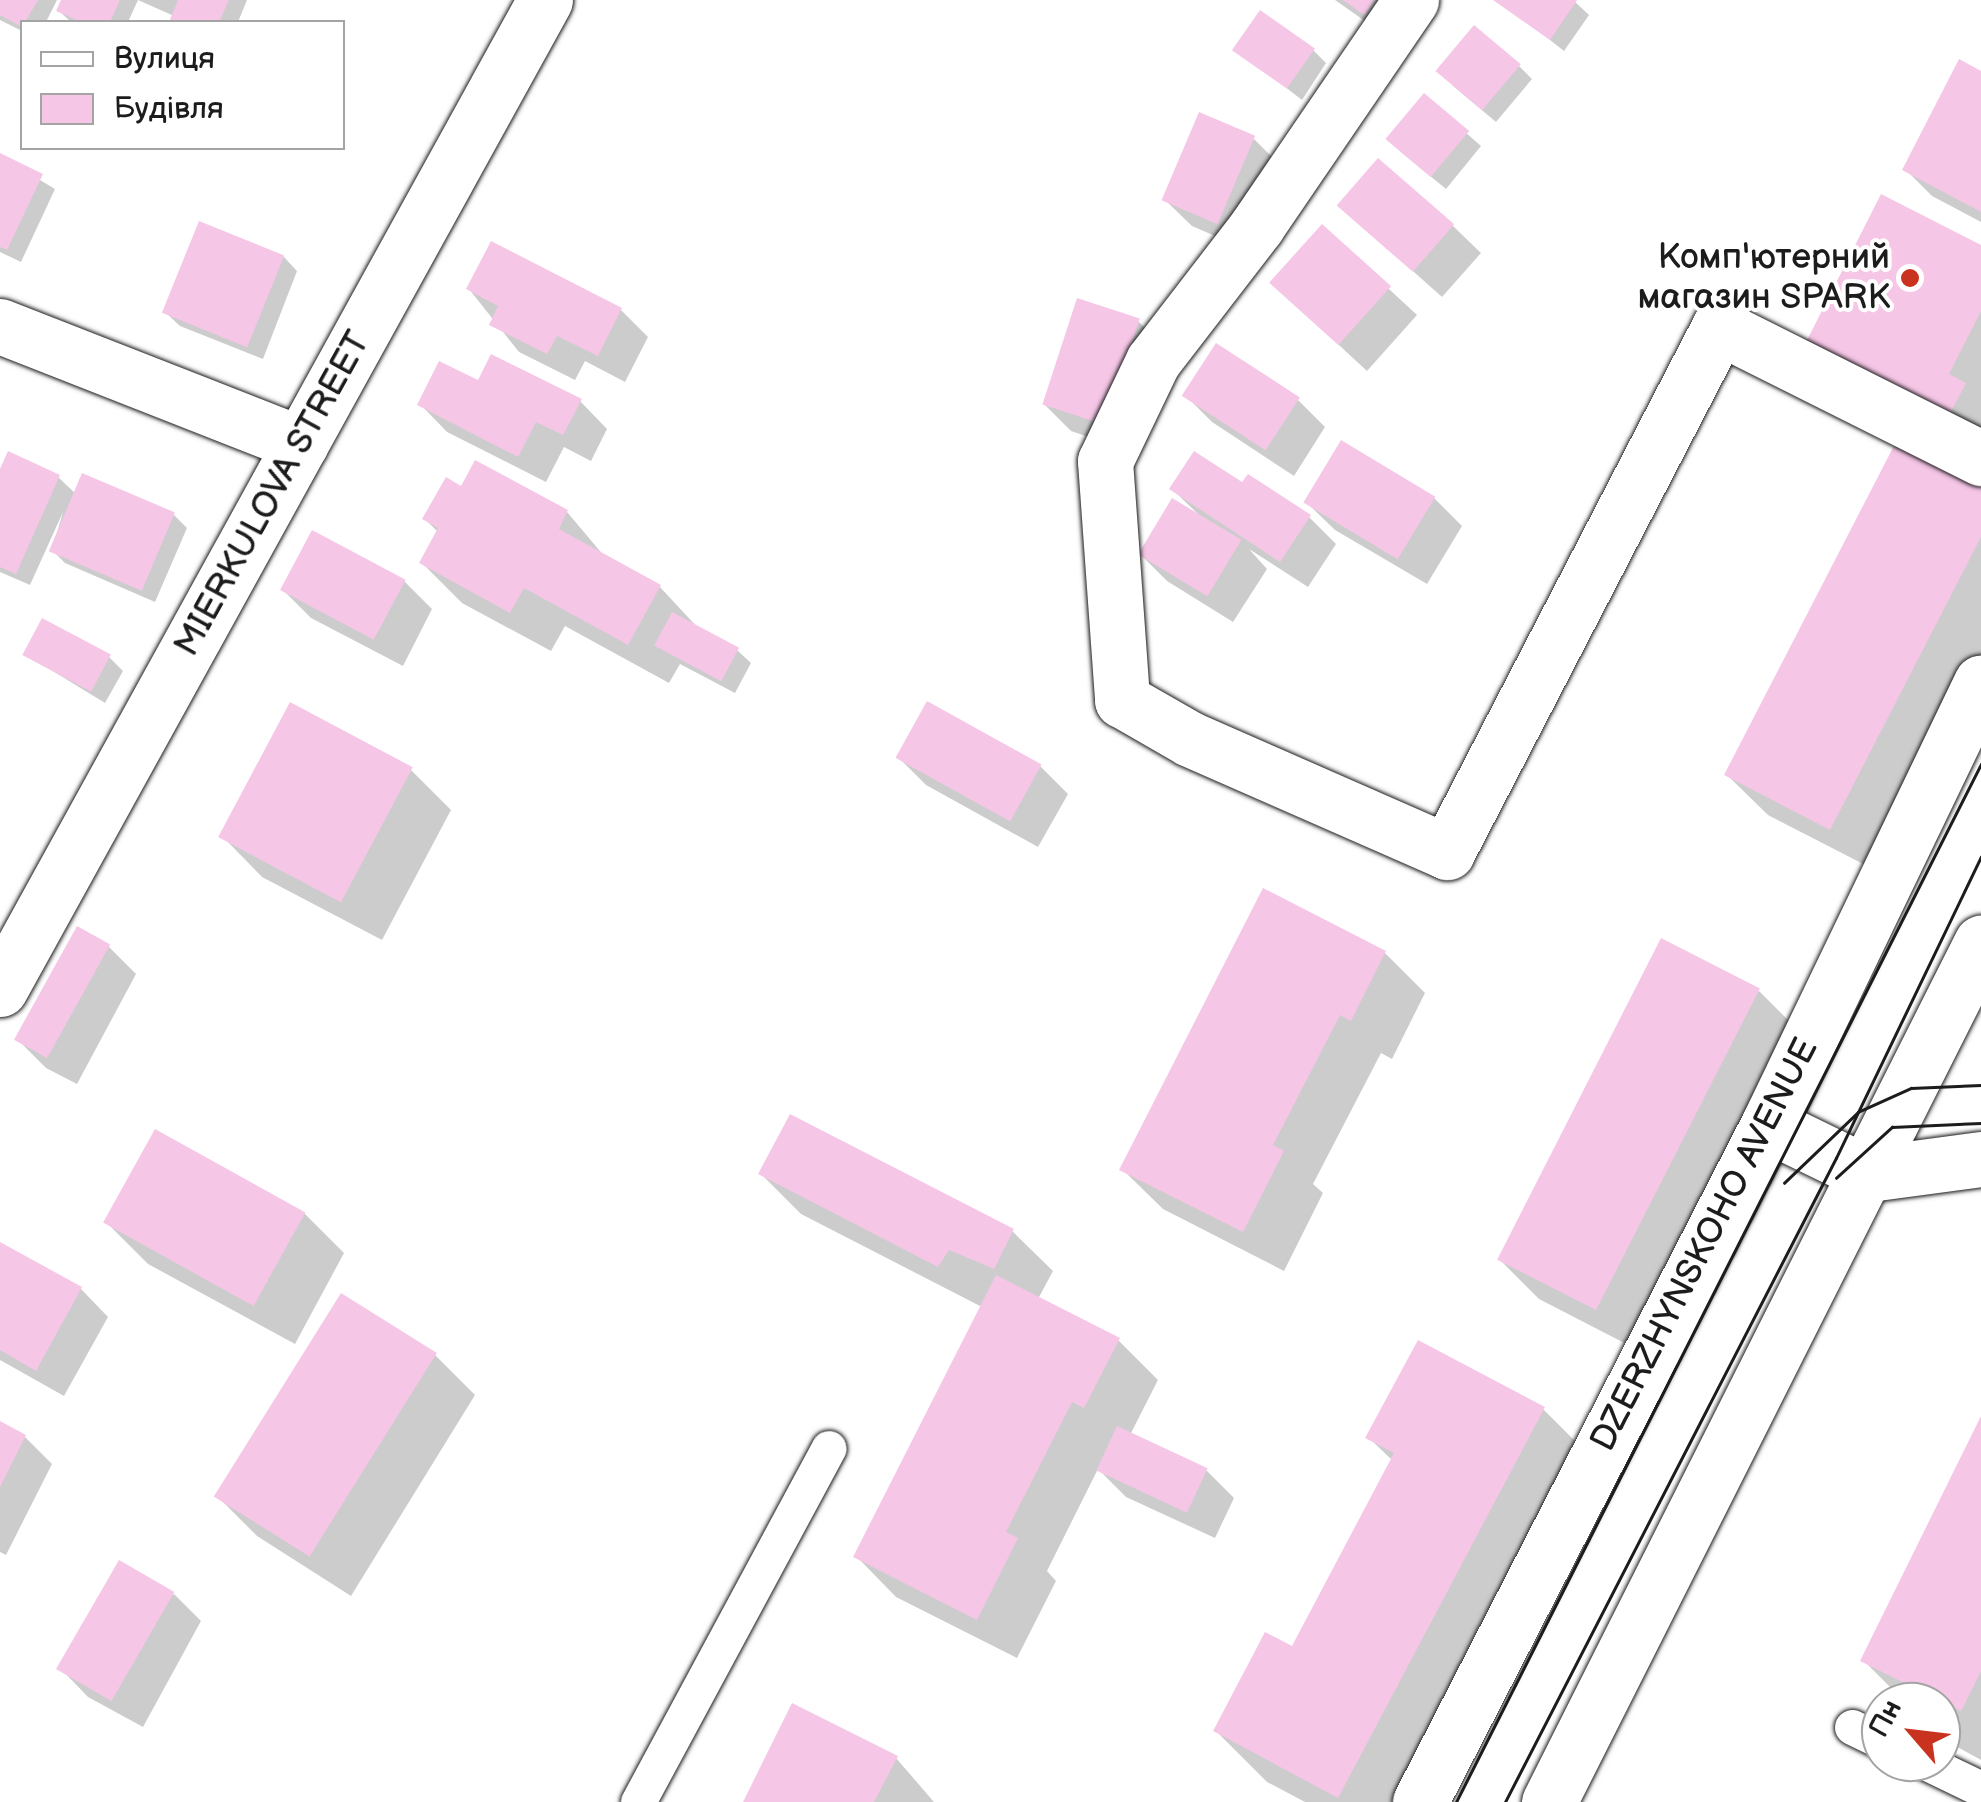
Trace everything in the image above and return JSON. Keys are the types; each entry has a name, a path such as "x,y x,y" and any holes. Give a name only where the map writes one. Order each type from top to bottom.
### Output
{"street":[{"name":"MIERKULOVA STREET","path":"0,989 545,0"},
{"path":"1411,0 1257,226 1153,361 1105,461 1122,700 1190,738 1446,852 1719,326 1981,458"},
{"path":"0,326 301,444"},
{"name":"DZERZHYNSKOHO AVENUE","path":"1420,1802 1768,1125 1981,683"},
{"path":"1548,1802 1869,1174 1981,943"},
{"path":"1768,1125 1869,1174 1981,1160"}],"lane":[{"path":"638,1802 829,1448"}],"building":[{"path":"0,0 38,0 26,20 20,20 20,26 0,15"},
{"path":"61,0 120,0 111,20 76,20 56,11"},
{"path":"178,0 229,0 220,20 170,20"},
{"path":"1343,0 1374,0 1364,15"},
{"path":"1493,0 1577,0 1550,40"},
{"path":"1260,10 1315,48 1287,89 1232,50"},
{"path":"1474,25 1521,64 1482,110 1435,71"},
{"path":"1959,59 1981,71 1981,212 1902,170"},
{"path":"1424,93 1469,131 1431,177 1385,139"},
{"path":"1199,112 1255,136 1218,224 1161,200"},
{"path":"0,153 43,174 7,250 0,247"},
{"path":"1378,158 1454,224 1413,272 1337,206"},
{"name":"Комп'ютерний магазин SPARK","path":"1881,194 1981,245 1981,311 1949,374 1966,383 1942,429 1799,356"},
{"path":"199,221 284,255 247,347 162,313"},
{"path":"1322,224 1391,286 1338,345 1269,283"},
{"path":"491,241 622,308 598,356 557,336 547,354 489,325 498,306 466,289"},
{"path":"1077,298 1140,318 1105,425 1042,405"},
{"path":"1216,343 1300,397 1266,450 1182,396"},
{"path":"491,354 582,399 563,435 536,422 518,457 417,405 439,361 478,380"},
{"path":"1899,436 1981,478 1981,537 1830,830 1724,775"},
{"path":"1341,440 1435,497 1398,559 1303,503"},
{"path":"8,451 60,475 16,574 0,567 0,469"},
{"path":"1194,451 1242,482 1248,474 1311,515 1280,562 1169,489"},
{"path":"475,460 568,510 559,529 661,585 628,645 524,588 510,613 419,563 438,528 422,519 446,477 461,486"},
{"path":"82,473 175,512 142,591 49,551"},
{"path":"1172,498 1241,540 1207,596 1138,555"},
{"path":"312,530 406,580 374,640 280,590"},
{"path":"672,612 739,648 721,681 654,646"},
{"path":"42,618 111,655 91,692 22,655"},
{"path":"927,701 1042,765 1010,821 895,758"},
{"path":"290,702 413,767 341,902 218,837"},
{"path":"1263,888 1386,951 1351,1021 1340,1015 1273,1145 1284,1151 1243,1232 1119,1170"},
{"path":"77,926 110,944 47,1058 14,1040"},
{"path":"1661,938 1760,988 1596,1310 1497,1260"},
{"path":"790,1114 1014,1229 994,1269 949,1250 938,1267 758,1174"},
{"path":"155,1129 305,1212 254,1306 103,1223"},
{"path":"0,1242 82,1287 36,1371 0,1350"},
{"path":"996,1275 1120,1338 1084,1408 1072,1402 1006,1532 1018,1538 977,1620 853,1557"},
{"path":"341,1293 437,1353 310,1556 214,1497"},
{"path":"1418,1340 1545,1407 1338,1798 1213,1731 1265,1632 1292,1646 1394,1453 1365,1438"},
{"path":"1981,1416 1981,1671 1961,1711 1961,1682 1902,1682 1860,1661"},
{"path":"0,1421 26,1435 0,1487"},
{"path":"1117,1426 1208,1468 1187,1513 1096,1470"},
{"path":"119,1560 174,1592 111,1701 56,1669"},
{"path":"792,1703 898,1756 874,1802 743,1802"}],"tram line":[{"path":"1456,1802 1981,764"},
{"path":"1505,1802 1836,1158 1981,857"},
{"path":"1784,1183 1858,1112 1911,1088 1981,1085"},
{"path":"1836,1178 1892,1127 1981,1123"}],"place":[{"name":"Комп'ютерний магазин SPARK","path":"1910,278"}]}
